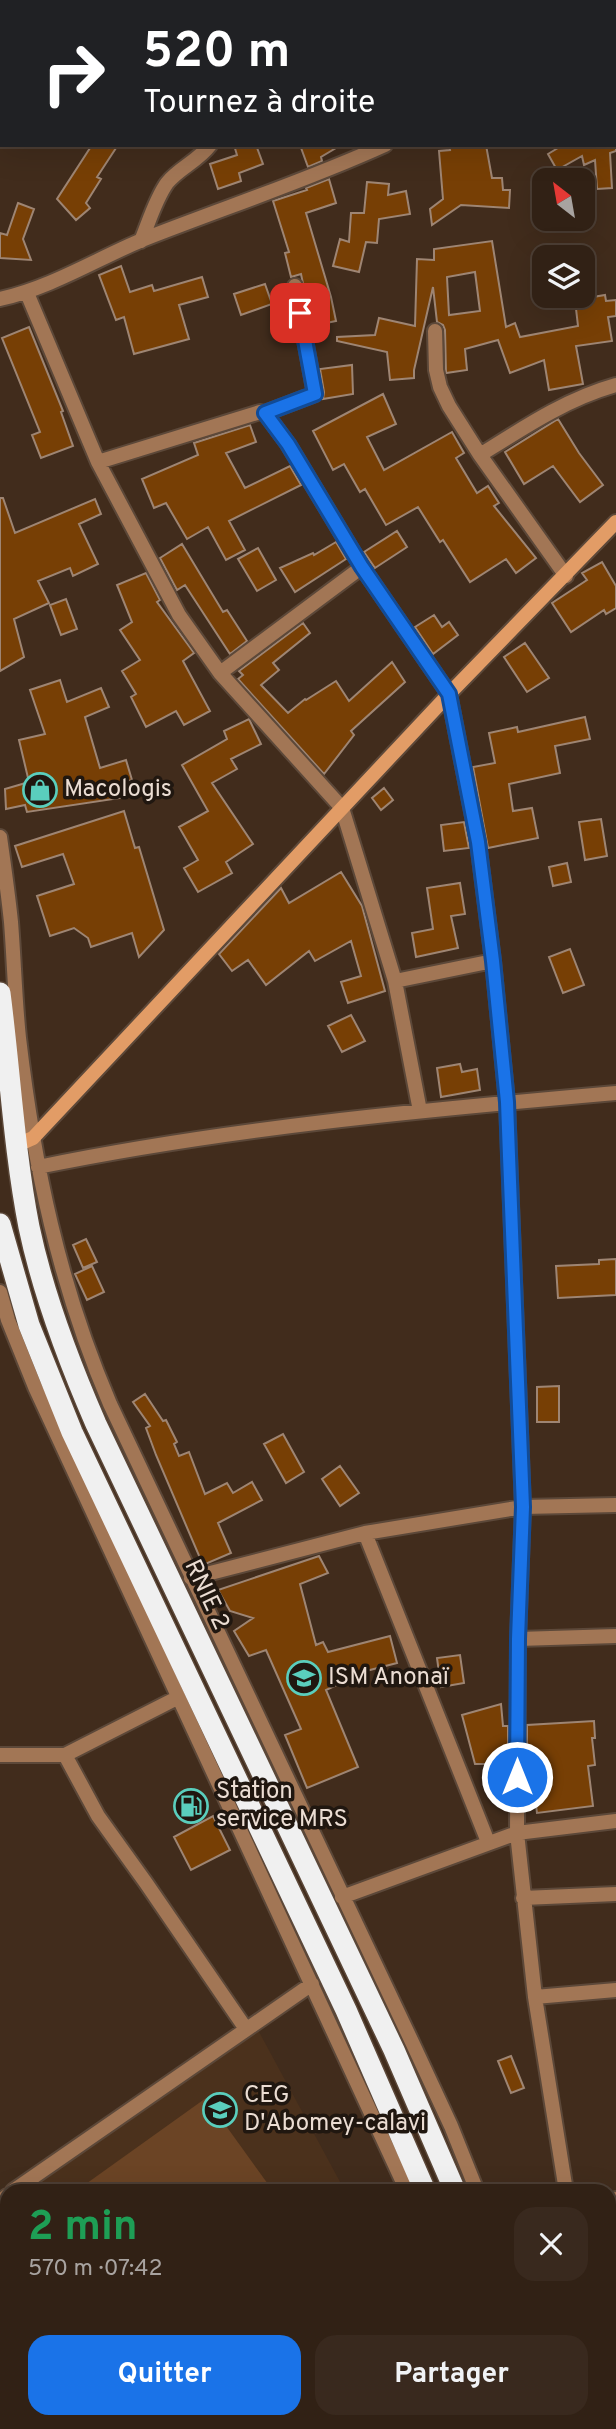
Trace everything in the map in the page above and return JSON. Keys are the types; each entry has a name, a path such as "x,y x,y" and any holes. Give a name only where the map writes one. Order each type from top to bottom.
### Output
{"highway":[{"name":"RNIE 2","path":"0,993 11,1074 25,1141 30,1230 80,1388 394,2050 452,2184"},
{"path":"0,1224 29,1325 72,1432 346,2010 422,2184"}],"street":[{"path":"141,241 167,183 208,147"},
{"path":"0,299 27,293 141,241 341,165 381,147"},
{"path":"98,462 260,412 265,413 315,394 295,286"},
{"path":"27,293 98,462 179,615 220,673 342,808 395,981 420,1111"},
{"path":"435,331 436,370 440,387 480,455 566,576"},
{"path":"480,455 571,401 616,385"},
{"path":"265,413 288,444 362,567 449,694 478,842 507,1102 523,1507 518,1639 517,1833 535,1997 565,2184"},
{"path":"25,1141 616,522"},
{"path":"220,673 362,567"},
{"path":"0,837 10,919 25,1141 38,1167 59,1261 92,1361 191,1578 434,2090 474,2184"},
{"path":"395,981 493,961"},
{"path":"38,1167 111,1152 420,1111 616,1093"},
{"path":"0,1292 8,1320 35,1387 404,2184"},
{"path":"191,1578 365,1533 523,1507 616,1505"},
{"path":"365,1533 488,1842"},
{"path":"518,1639 616,1636"},
{"path":"0,1755 65,1755 177,1698"},
{"path":"65,1755 98,1816 246,2029"},
{"path":"342,1897 517,1833 616,1821"},
{"path":"523,1898 616,1894"},
{"path":"23,2184 312,1984"},
{"path":"535,1997 616,1990"}],"shaded area":[{"name":"CEG D'Abomey-calavi","path":"258,2030 341,2184 29,2184"},
{"path":"206,2098 268,2184 86,2184"}],"building":[{"path":"91,147 117,147 97,177 101,179 86,203 90,208 76,220 57,199"},
{"path":"235,147 257,147 263,164 239,173 241,181 218,189 210,164 237,155"},
{"path":"301,147 338,147 321,157 322,161 308,167"},
{"path":"449,147 486,147 492,178 502,178 503,190 510,190 509,208 461,205 432,225 430,209 443,199 439,151 450,150"},
{"path":"560,147 616,147 616,151 610,153 612,188 597,189 595,160 584,165 582,156 556,168 548,154"},
{"path":"329,179 336,203 306,213 336,321 312,326 301,274 291,277 285,253 289,252 273,201 307,190 306,188"},
{"path":"367,182 389,184 388,195 406,191 410,214 379,219 377,243 366,242 359,272 333,266 340,239 349,242 351,213 364,213"},
{"path":"18,203 34,209 23,239 31,260 0,258 0,233 7,235"},
{"path":"492,241 506,327 515,323 520,337 578,326 576,308 595,308 595,297 605,295 606,301 616,300 616,316 608,317 612,341 576,346 583,384 549,390 544,360 510,373 498,340 465,349 467,370 446,373 445,330 443,325 437,322 433,287 414,378 390,380 387,352 337,341 337,337 375,335 379,318 415,326 417,259 434,260 434,249","holes":["475,272 480,311 449,315 447,277"]},
{"path":"121,266 130,292 152,285 154,291 202,277 208,297 179,305 189,339 134,354 124,317 116,320 99,275"},
{"path":"265,284 272,304 241,315 234,294"},
{"path":"29,327 63,411 61,412 73,446 41,458 32,435 40,432 2,338"},
{"path":"352,365 353,394 323,399 320,369"},
{"path":"383,394 396,424 367,437 384,470 452,432 464,453 456,458 477,493 488,486 499,503 494,506 536,558 516,573 506,559 470,582 418,507 386,525 365,489 360,492 344,464 333,470 313,431"},
{"path":"558,419 603,485 580,502 553,466 524,484 505,452"},
{"path":"250,425 256,442 226,453 245,488 290,466 301,485 229,521 245,550 226,560 208,527 187,539 166,503 154,508 142,479 198,455 194,443"},
{"path":"0,498 3,498 15,533 95,499 101,514 79,524 98,564 73,576 70,568 38,581 49,603 14,619 24,657 0,671"},
{"path":"397,531 407,547 375,568 364,552"},
{"path":"336,542 346,559 295,592 280,568 313,553 314,555"},
{"path":"182,544 223,612 227,610 247,641 230,654 185,585 177,590 160,558"},
{"path":"258,548 276,580 257,591 238,559"},
{"path":"602,562 616,586 616,608 606,614 604,610 571,632 552,603 587,580 582,573"},
{"path":"146,573 160,600 157,602 194,653 183,661 210,711 184,725 176,711 146,727 131,697 136,694 122,671 140,660 120,630 132,622 117,585"},
{"path":"66,599 77,629 61,635 50,605"},
{"path":"434,615 442,627 449,622 458,635 433,654 415,627"},
{"path":"303,623 310,633 273,663 279,670 261,685 288,713 305,699 336,681 349,701 392,662 405,682 351,731 354,735 324,774 238,679 243,675 239,671"},
{"path":"525,643 549,678 527,692 504,657"},
{"path":"60,680 67,702 101,688 109,707 85,717 100,768 126,760 132,780 116,785 120,798 27,812 25,805 6,809 5,789 29,782 19,740 45,734 30,690"},
{"path":"585,717 590,739 555,746 560,773 509,784 513,811 532,808 538,838 488,848 473,767 495,763 489,733 517,727 518,732"},
{"path":"249,719 261,744 231,759 237,769 212,783 253,844 226,862 232,873 198,892 184,868 198,860 179,827 208,811 182,765 227,739 224,731"},
{"path":"384,788 393,800 381,810 372,798"},
{"path":"124,811 135,848 139,847 164,930 139,957 132,933 91,947 88,938 74,928 50,936 37,896 74,884 63,854 22,867 15,846"},
{"path":"601,819 607,856 585,860 579,822"},
{"path":"464,822 469,848 444,851 441,825"},
{"path":"567,863 571,882 553,886 549,867"},
{"path":"341,872 362,906 385,991 348,1003 341,982 361,976 351,941 315,961 309,951 266,985 248,960 232,971 219,954 281,888 289,903"},
{"path":"460,883 465,914 451,916 458,948 416,957 412,933 433,929 427,888"},
{"path":"570,949 584,985 563,993 549,957"},
{"path":"351,1015 365,1041 342,1052 328,1026"},
{"path":"460,1064 462,1072 477,1069 480,1090 441,1097 437,1068"},
{"path":"86,1239 97,1262 83,1268 73,1245"},
{"path":"616,1259 616,1295 558,1298 556,1266 599,1264 599,1260"},
{"path":"92,1266 104,1292 87,1300 75,1274"},
{"path":"559,1386 559,1422 537,1422 537,1387"},
{"path":"145,1394 163,1421 166,1420 177,1442 174,1444 179,1456 189,1452 205,1494 227,1483 233,1493 252,1482 262,1500 218,1523 231,1553 203,1565 156,1455 146,1428 150,1426 133,1402"},
{"path":"283,1434 304,1472 286,1483 264,1444"},
{"path":"340,1466 359,1493 340,1506 322,1479"},
{"path":"319,1556 328,1573 300,1584 316,1645 323,1642 328,1652 390,1636 397,1663 339,1678 341,1683 326,1690 358,1767 307,1788 285,1735 301,1729 266,1650 249,1656 234,1631 253,1618 230,1611 218,1590"},
{"path":"460,1655 464,1683 441,1687 437,1658"},
{"path":"501,1704 503,1726 508,1726 508,1764 475,1764 462,1715"},
{"path":"594,1721 595,1738 592,1738 595,1765 588,1766 593,1806 537,1813 532,1772 527,1763 527,1725"},
{"path":"213,1816 230,1850 191,1870 174,1837"},
{"path":"511,2056 524,2088 511,2093 498,2061"}],"place":[{"name":"Macologis","path":"40,790"},
{"name":"ISM Anonaï","path":"304,1678"},
{"name":"Station service MRS","path":"191,1806"},
{"name":"CEG D'Abomey-calavi","path":"220,2110"}],"route":[{"path":"300,313 315,394 265,413 288,444 362,567 449,694 478,842 507,1102 523,1507 517,1777"}]}
